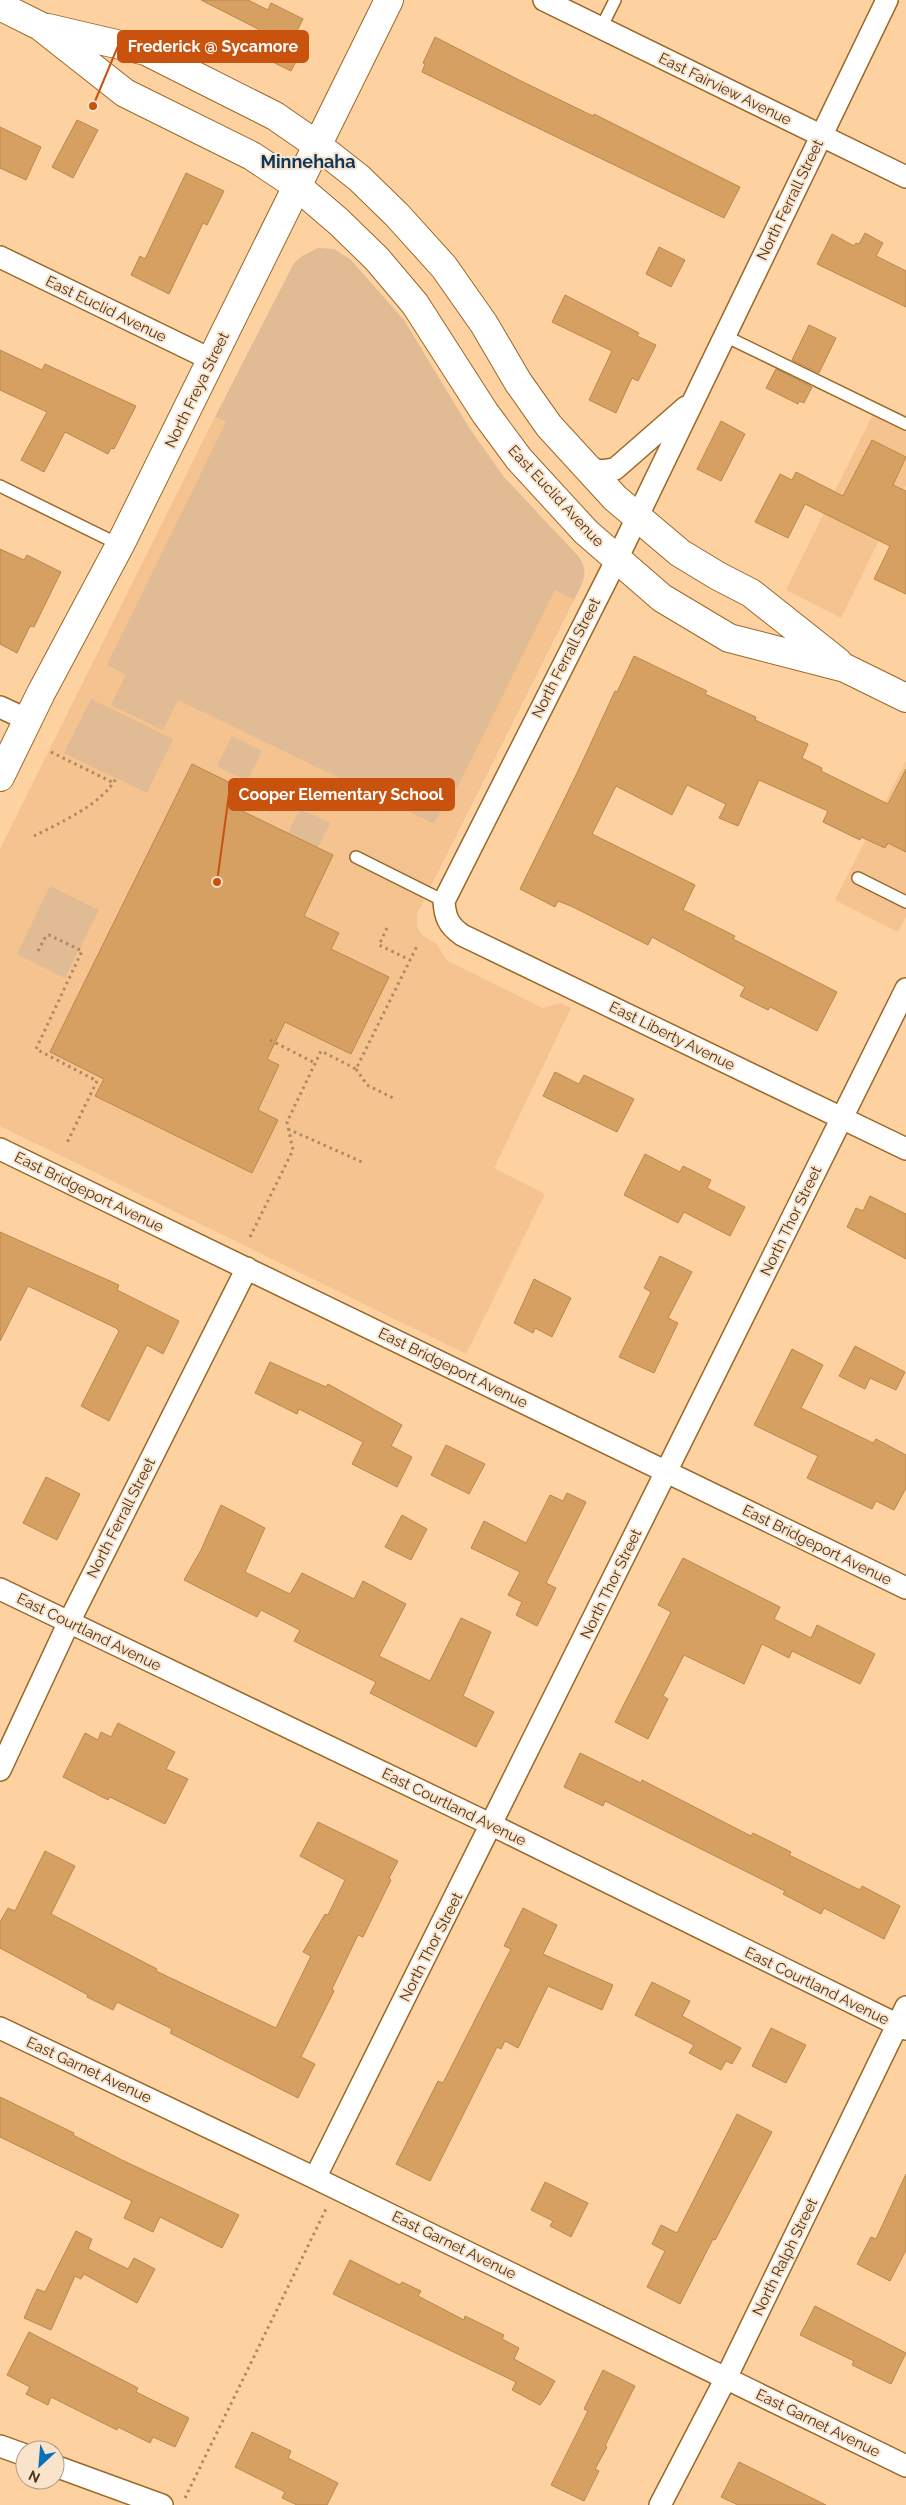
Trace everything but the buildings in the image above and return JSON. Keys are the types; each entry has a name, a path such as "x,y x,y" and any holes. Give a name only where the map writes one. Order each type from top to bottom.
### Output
{"main road":[{"name":"North Freya Street","path":"0,777 120,545 389,0"},
{"path":"0,6 40,26"},
{"name":"East Euclid Avenue","path":"40,26 146,51 275,116 317,145 358,178 397,214 444,267 484,324 518,382 549,426 584,466 637,518 680,553 751,593 845,668"},
{"name":"East Euclid Avenue","path":"40,26 125,93 252,156 297,186 339,222 378,259 415,304 485,413 519,460 580,526 662,598 729,638 845,668 902,693"}],"street":[{"name":"East Fairview Avenue","path":"544,0 906,177"},
{"name":"North Ferrall Street","path":"444,908 637,518 887,0"},
{"name":"East Euclid Avenue","path":"0,257 212,360"},
{"name":"North Ferrall Street","path":"584,466 601,471 615,469 694,400"},
{"path":"0,706 28,720"},
{"name":"East Liberty Avenue","path":"444,908 451,927 462,935 906,1149"},
{"name":"North Thor Street","path":"315,2178 906,989"},
{"name":"East Bridgeport Avenue","path":"0,1149 906,1588"},
{"name":"North Ferrall Street","path":"0,1770 69,1622 247,1268"},
{"name":"East Courtland Avenue","path":"0,1589 903,2020"},
{"name":"North Ralph Street","path":"660,2505 726,2378 903,2020"},
{"name":"East Garnet Avenue","path":"0,2028 336,2188 906,2466"},
{"path":"0,2446 15,2451"},
{"path":"65,2470 162,2505"}],"lane":[{"path":"601,28 615,0"},
{"path":"724,336 906,424"},
{"path":"0,486 120,545"},
{"path":"356,857 444,908"},
{"path":"858,878 906,902"}],"path":[{"path":"51,752 114,783"},
{"path":"34,836 110,791 116,778"},
{"path":"387,928 379,945 410,960"},
{"path":"38,951 46,936 49,935 82,951 36,1049 97,1081 66,1145"},
{"path":"356,1069 418,944"},
{"path":"270,1040 315,1063"},
{"path":"250,1237 293,1150 287,1122 321,1051 356,1069 368,1085 393,1098"},
{"path":"288,1128 362,1162"},
{"path":"181,2505 336,2188"}],"shaded area":[{"path":"318,248 334,249 350,259 404,320 470,429 504,477 579,557 584,568 584,578 574,600 555,590 455,792 433,823 178,700 163,730 111,705 126,675 107,665 226,422 215,417 294,263 302,256"},
{"path":"874,412 906,428 906,485 841,618 786,590"},
{"path":"215,417 574,600 417,914 417,926 422,935 437,944 446,960 543,1008 561,1003 571,1008 494,1168 545,1194 466,1354 0,1126 0,849"},
{"path":"91,699 173,739 147,793 64,753"},
{"path":"232,736 262,751 247,781 217,766"},
{"path":"906,761 906,917 898,932 835,900"},
{"path":"300,809 330,823 318,847 288,833"},
{"path":"50,886 99,910 65,978 17,954"}],"place":[{"name":"Frederick @ Sycamore","path":"93,106"},
{"name":"Cooper Elementary School","path":"217,882"}],"district":[{"name":"Minnehaha","path":"308,161"}]}
